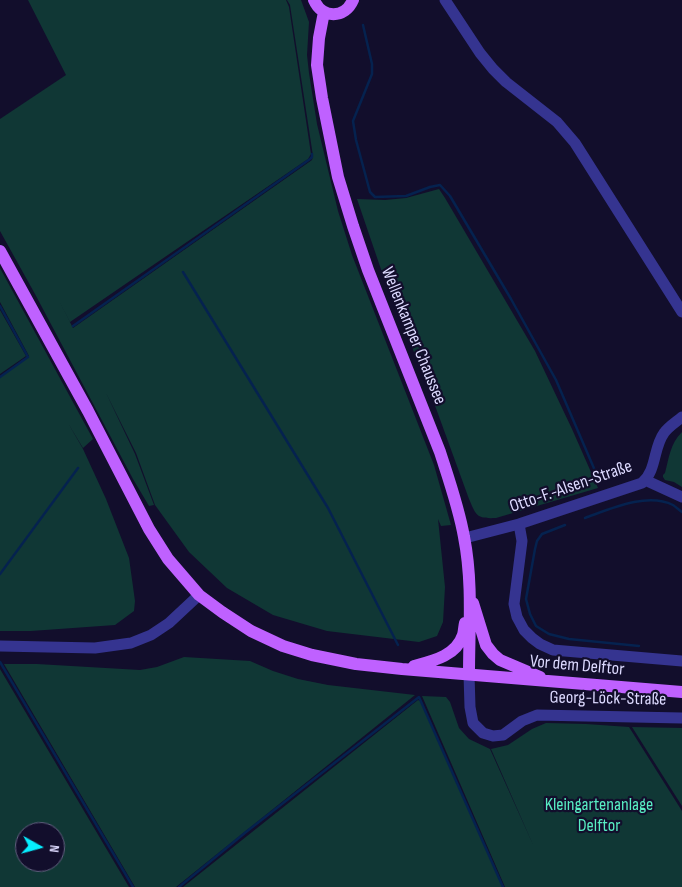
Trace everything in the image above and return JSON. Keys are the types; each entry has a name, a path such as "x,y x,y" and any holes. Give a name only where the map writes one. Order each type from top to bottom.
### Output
{"main road":[{"path":"314,0 317,6 324,12 331,14 342,13 353,0"},
{"name":"Wellenkamper Chaussee","path":"324,12 316,65 338,178 368,270 440,452 455,498 465,538 470,591 469,674"},
{"name":"Vor dem Delftor","path":"0,251 88,411 149,529 168,559 199,595 251,631 284,646 312,655 356,664 682,692"},
{"path":"402,669 435,661 455,649 463,635 470,591"},
{"path":"470,591 486,645 493,654 500,660 551,682"}],"street":[{"path":"446,0 480,53 493,69 506,82 553,118 575,143 682,312"},
{"name":"Otto-F.-Alsen-Straße","path":"465,538 519,524 639,484 652,471 664,433 682,417"},
{"path":"645,480 682,496"},
{"path":"519,524 522,542 514,604 517,617 524,630 532,638 553,650 682,661"},
{"path":"0,646 95,648 131,643 151,635 169,623 199,595"},
{"name":"Georg-Löck-Straße","path":"469,674 470,707 473,723 483,733 493,736 503,735 522,721 537,715 682,718"}],"green space":[{"path":"28,0 286,0 289,7 311,154 308,159 70,322 58,299 73,328 312,160 313,156 290,5 287,0 301,0 309,22 307,55 317,124 338,211 352,255 434,465 451,525 441,526 438,519 445,587 443,622 437,636 419,642 327,631 273,615 227,588 189,552 155,505 136,453 106,393 135,454 154,505 149,506 0,231 0,119 66,75"},
{"path":"439,189 535,351 598,488 496,518 481,517 473,509 429,389 385,281 357,199 385,200 406,198"},
{"path":"0,268 93,439 83,448 68,423 83,449 106,499 129,558 135,601 134,611 115,625 31,631 0,631 0,377 29,356 0,302"},
{"path":"0,310 26,356 0,374"},
{"path":"682,432 682,487 674,482 665,480 663,475 672,446"},
{"path":"184,657 250,661 298,679 328,685 415,695 176,887 135,887 4,664 140,670 157,667"},
{"path":"0,669 129,887 0,887"},
{"name":"Kleingartenanlage Delftor","path":"422,696 446,697 450,702 459,728 469,739 490,749 534,847 491,749 508,745 532,729 546,723 629,727 682,811 682,887 505,887"},
{"path":"418,700 422,703 503,887 183,887"},
{"path":"632,727 682,728 682,806"}],"waterway":[{"path":"363,25 372,64 372,74 353,121 356,140 370,192 375,197 406,196 440,185 450,196 556,380 599,480"},
{"path":"73,326 310,159 312,154"},
{"path":"183,272 328,508 398,645"},
{"path":"0,306 28,357 0,377"},
{"path":"0,574 78,468"},
{"path":"585,518 629,503 652,500 663,501 673,505 682,512"},
{"path":"565,525 542,534 537,541 526,599 536,626 549,634 569,639 639,646"},
{"path":"0,662 133,887"},
{"path":"179,887 246,832 419,697 503,887"}]}
